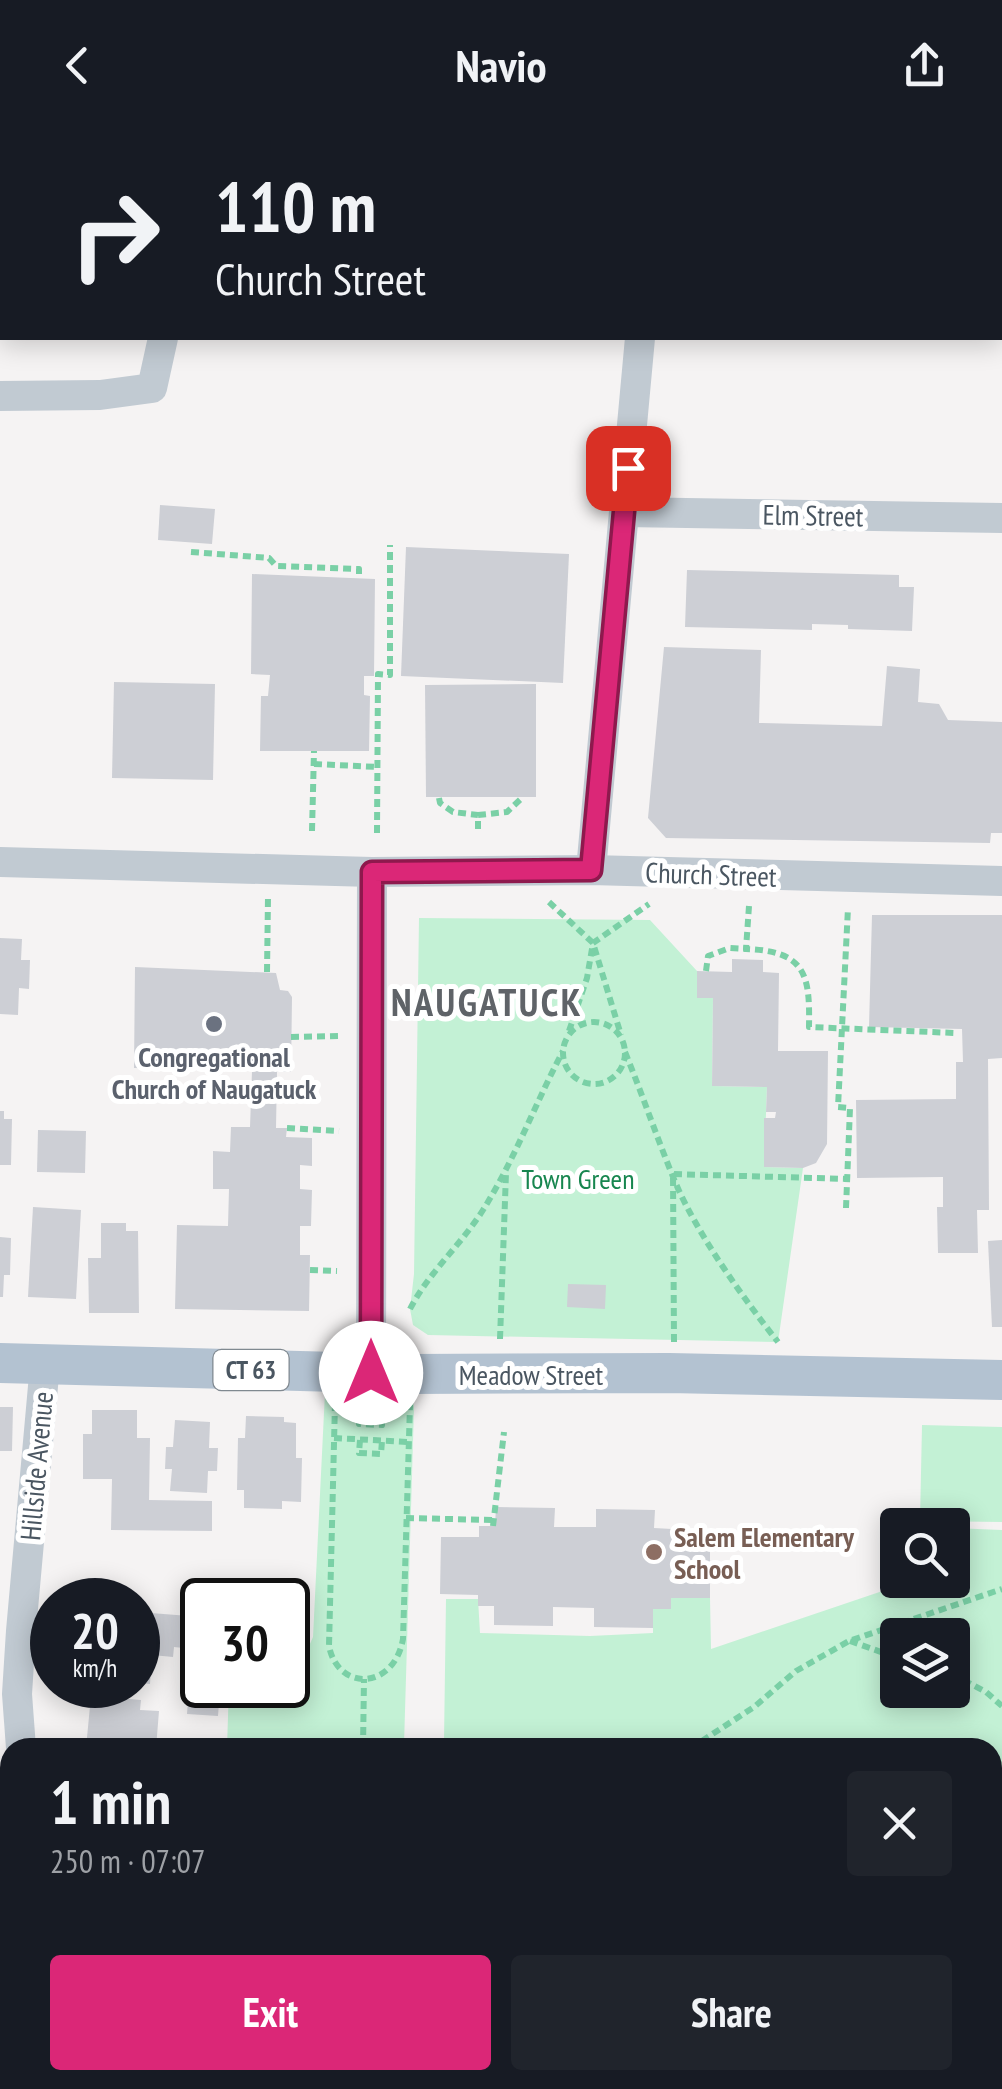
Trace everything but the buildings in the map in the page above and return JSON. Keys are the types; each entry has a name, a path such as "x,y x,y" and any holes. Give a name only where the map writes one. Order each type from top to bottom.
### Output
{"main road":[{"name":"Meadow Street","path":"0,1364 371,1373 669,1373 1002,1380"}],"street":[{"path":"0,396 100,395 152,388 163,340"},
{"path":"591,870 640,340"},
{"name":"Elm Street","path":"624,512 1002,518"},
{"name":"Church Street","path":"0,862 372,872 591,870 1002,881"},
{"path":"371,1373 372,872"},
{"name":"Hillside Avenue","path":"20,1738 17,1694 21,1632 45,1364"}],"path":[{"path":"377,833 378,674 390,674 390,545"},
{"path":"191,552 269,558 276,566 358,569 359,578"},
{"path":"312,832 314,751"},
{"path":"314,764 378,766"},
{"path":"439,798 440,804 453,812 478,815 506,812 523,797"},
{"path":"478,815 478,834"},
{"path":"267,972 268,896"},
{"path":"549,902 593,943 626,1052 673,1174 731,1278 781,1345"},
{"path":"410,1309 422,1286 468,1234 506,1172 563,1051 587,978 593,943 649,904"},
{"path":"746,949 749,906"},
{"path":"846,1208 850,1108 838,1107 848,908"},
{"path":"706,971 708,956 730,948 772,951 793,962 808,984 809,1027 955,1033"},
{"path":"567,1037 582,1024 601,1022 618,1032 623,1041"},
{"path":"292,1037 341,1036"},
{"path":"563,1051 568,1070 594,1084 612,1078 626,1052"},
{"path":"287,1128 339,1130"},
{"path":"500,1339 506,1172"},
{"path":"673,1174 848,1179"},
{"path":"673,1174 674,1343"},
{"path":"310,1270 336,1272"},
{"path":"335,1402 329,1646 342,1670 364,1679 390,1670 400,1655 410,1403"},
{"path":"406,1518 493,1523 504,1432"},
{"path":"334,1438 409,1442"},
{"path":"360,1440 360,1453 381,1454 382,1441"},
{"path":"706,1738 754,1707 796,1671 849,1641 1002,1589"},
{"path":"849,1641 880,1652"},
{"path":"362,1738 364,1679"},
{"path":"970,1684 1002,1706"}],"green space":[{"name":"Town Green","path":"419,918 650,920 697,971 697,998 713,998 712,1086 767,1087 764,1167 803,1168 778,1342 428,1335 413,1325 410,1309 414,1274"},
{"path":"326,1372 411,1374 414,1408 404,1738 227,1738 228,1708 310,1708 310,1644"},
{"path":"922,1425 1002,1427 1002,1522 970,1522 970,1508 920,1508"},
{"path":"970,1529 1002,1530 1002,1738 444,1738 446,1599 478,1599 480,1633 590,1636 653,1633 653,1609 671,1609 671,1598 710,1598 711,1649 880,1592 880,1598 970,1598"}],"place":[{"name":"Congregational Church of Naugatuck","path":"214,1024"},
{"name":"Salem Elementary School","path":"654,1552"}],"district":[{"name":"NAUGATUCK","path":"487,1001"}],"route":[{"path":"371,1373 372,872 591,870 628,468"}]}
